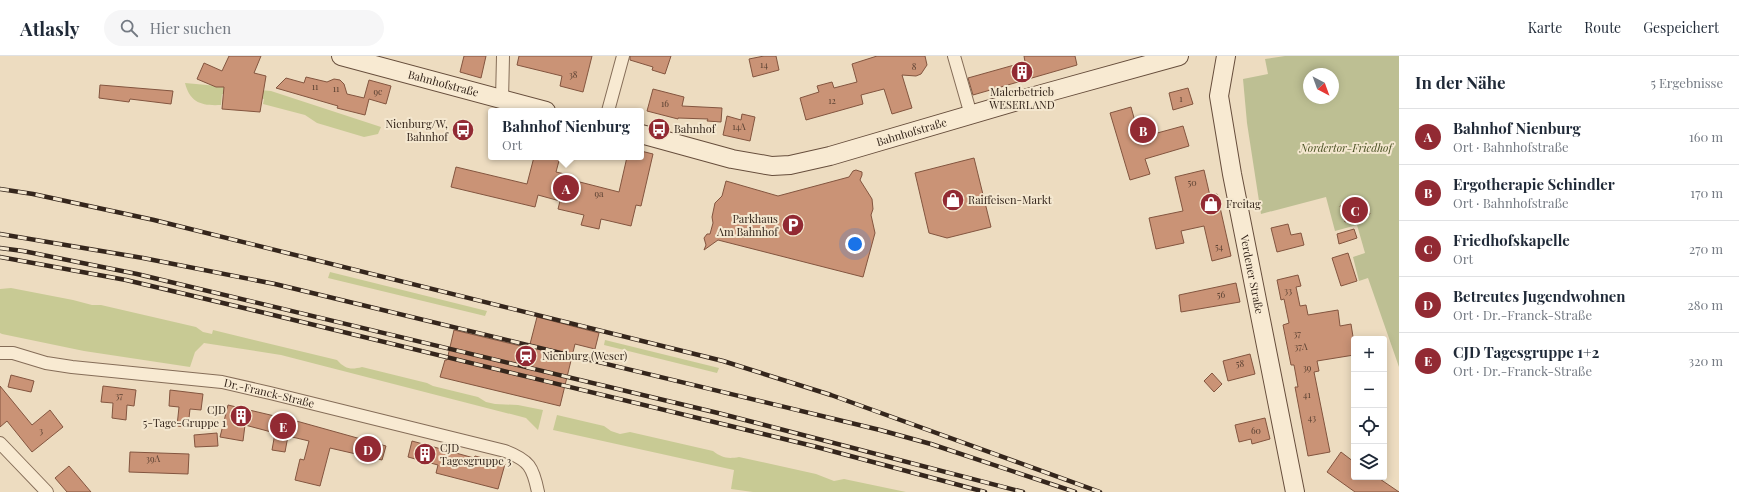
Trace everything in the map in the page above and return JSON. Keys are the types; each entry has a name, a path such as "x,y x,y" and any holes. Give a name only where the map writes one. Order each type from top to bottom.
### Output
{"main road":[{"name":"Bahnhofstraße","path":"341,56 534,108"},
{"name":"Bahnhofstraße","path":"644,135 732,160 753,164 779,166 809,162 1179,56"},
{"name":"Verdener Straße","path":"1226,56 1219,96 1232,174 1295,492"}],"street":[{"path":"502,100 503,56"},
{"path":"609,108 623,56"},
{"path":"954,56 971,115"},
{"name":"Dr.-Franck-Straße","path":"0,353 13,353 72,367 216,382 243,387 505,450 517,456 530,466 538,492"},
{"path":"0,443 47,492"}],"green space":[{"name":"Nordertor-Friedhof","path":"1285,56 1399,56 1399,367 1368,278 1359,281 1353,257 1365,253 1357,225 1335,231 1326,197 1261,214 1247,123 1243,79 1268,74 1265,59"},
{"path":"185,83 271,91 381,127 378,134 364,137 317,123 305,115 263,104 264,99 243,94 222,94 221,105 203,104 198,102 190,95"},
{"path":"330,272 487,311 485,316 328,278"},
{"path":"11,288 92,305 101,305 196,327 203,332 212,334 213,330 337,360 348,368 362,367 427,383 433,386 478,397 486,402 518,405 543,410 538,430 526,418 281,355 204,343 195,352 190,367 84,351 2,334 0,333 0,289"},
{"path":"605,340 719,368 717,373 604,345"},
{"path":"557,415 604,426 611,431 620,434 630,432 713,451 725,457 739,457 816,474 834,481 844,479 906,492 753,492 731,489 734,470 553,430"}],"building":[{"path":"229,56 261,56 254,73 266,76 260,112 222,109 224,87 216,87 197,79 204,63 222,71"},
{"path":"464,56 486,56 481,78 460,72"},
{"path":"519,56 592,56 583,92 560,86 562,76 517,65"},
{"path":"630,56 671,56 665,74 652,70 653,67 630,60"},
{"path":"764,56 776,56 779,70 753,77 749,59"},
{"path":"877,56 925,56 927,65 921,74 916,76 902,75 912,108 892,114 884,89 861,95 863,104 806,120 800,98 819,92 817,86 832,82 834,88 857,82 852,64"},
{"name":"Malerbetrieb WESERLAND","path":"1024,56 1075,56 1077,65 973,95 968,78 1025,62"},
{"path":"306,77 327,82 334,79 340,80 344,84 347,94 364,98 369,80 391,86 386,104 369,99 365,115 337,108 338,106 276,88 286,78 304,83"},
{"path":"100,85 173,91 171,104 130,99 129,102 99,98"},
{"path":"1188,88 1193,104 1173,110 1169,93"},
{"path":"653,89 684,97 682,106 722,108 721,122 707,121 708,119 678,119 647,111"},
{"path":"1131,107 1136,125 1146,122 1150,135 1183,126 1189,146 1145,159 1150,174 1130,180 1110,113"},
{"path":"742,114 755,117 750,141 723,135 727,116 741,120"},
{"path":"644,152 653,154 641,206 636,205 631,226 601,219 599,229 581,225 584,215 558,209 560,201 538,195 535,207 451,187 456,167 527,184 533,160 559,160 556,172 569,175 568,179 619,192 626,160 644,160"},
{"name":"Raiffeisen-Markt","path":"974,158 991,227 947,238 929,233 915,173"},
{"name":"Parkhaus Am Bahnhof","path":"856,170 862,172 860,180 872,199 873,209 871,215 875,233 863,277 718,240 704,250 706,245 704,238 707,234 710,234 713,223 712,217 715,203 722,196 726,181 778,196 849,177 853,171"},
{"path":"1204,170 1210,196 1217,194 1231,256 1212,261 1204,226 1181,231 1184,243 1156,249 1149,218 1183,211 1175,177"},
{"path":"1365,199 1370,214 1345,222 1340,206"},
{"path":"1288,224 1291,235 1301,233 1304,245 1277,252 1271,228"},
{"path":"1354,229 1357,238 1339,244 1337,234"},
{"path":"1348,253 1357,281 1341,286 1332,258"},
{"path":"1298,275 1301,286 1296,287 1300,306 1306,305 1308,315 1338,310 1340,326 1351,324 1353,336 1351,336 1351,355 1317,361 1319,371 1314,372 1330,452 1308,456 1295,387 1298,387 1294,365 1291,365 1283,325 1289,323 1284,299 1281,300 1277,280"},
{"path":"1236,283 1240,302 1181,312 1179,295"},
{"path":"537,317 599,333 595,349 575,344 560,406 440,377 445,360 447,360 454,330 529,348"},
{"path":"1250,354 1255,374 1228,381 1223,361"},
{"path":"1212,373 1222,384 1214,392 1204,381"},
{"path":"11,375 34,381 31,392 8,387"},
{"path":"0,386 32,425 50,410 63,427 32,452 7,421 0,427"},
{"path":"103,386 136,390 134,406 127,405 126,420 112,418 113,403 101,402"},
{"path":"170,390 203,394 201,410 190,409 188,427 177,426 179,407 169,406"},
{"path":"228,405 300,422 386,446 382,460 330,448 320,486 295,480 300,459 304,460 309,441 288,436 285,452 272,450 275,433 245,425 243,441 220,437"},
{"path":"1265,418 1270,439 1252,444 1251,439 1239,442 1235,425"},
{"path":"217,433 218,446 195,447 194,435"},
{"path":"412,441 474,458 475,456 505,464 498,489 436,473 438,465 408,457"},
{"path":"130,452 189,454 188,474 129,472"},
{"path":"1341,452 1351,460 1351,480 1381,480 1399,492 1355,492 1327,472"},
{"path":"69,466 91,492 67,492 55,478"}],"railway":[{"path":"0,189 33,194 154,220 723,361 831,395 1100,492"},
{"path":"0,234 143,258 275,284 880,430 931,444 1075,492"},
{"path":"0,248 23,251 137,274 718,413 1023,492"},
{"path":"0,257 126,280 265,313 813,446 985,492"}],"place":[{"name":"Malerbetrieb WESERLAND","path":"1022,72"},
{"name":"Bahnhof","path":"659,129"},
{"name":"Nienburg/W, Bahnhof","path":"463,130"},
{"name":"Ergotherapie Schindler","path":"1143,130"},
{"name":"Bahnhof Nienburg","path":"566,188"},
{"name":"Raiffeisen-Markt","path":"953,200"},
{"name":"Freitag","path":"1211,204"},
{"name":"Friedhofskapelle","path":"1355,210"},
{"name":"Parkhaus Am Bahnhof","path":"793,225"},
{"name":"Nienburg (Weser)","path":"526,356"},
{"name":"CJD 5-Tage-Gruppe 1","path":"241,416"},
{"name":"CJD Tagesgruppe 1+2","path":"283,426"},
{"name":"Betreutes Jugendwohnen","path":"368,449"},
{"name":"CJD Tagesgruppe 3","path":"425,454"}]}
